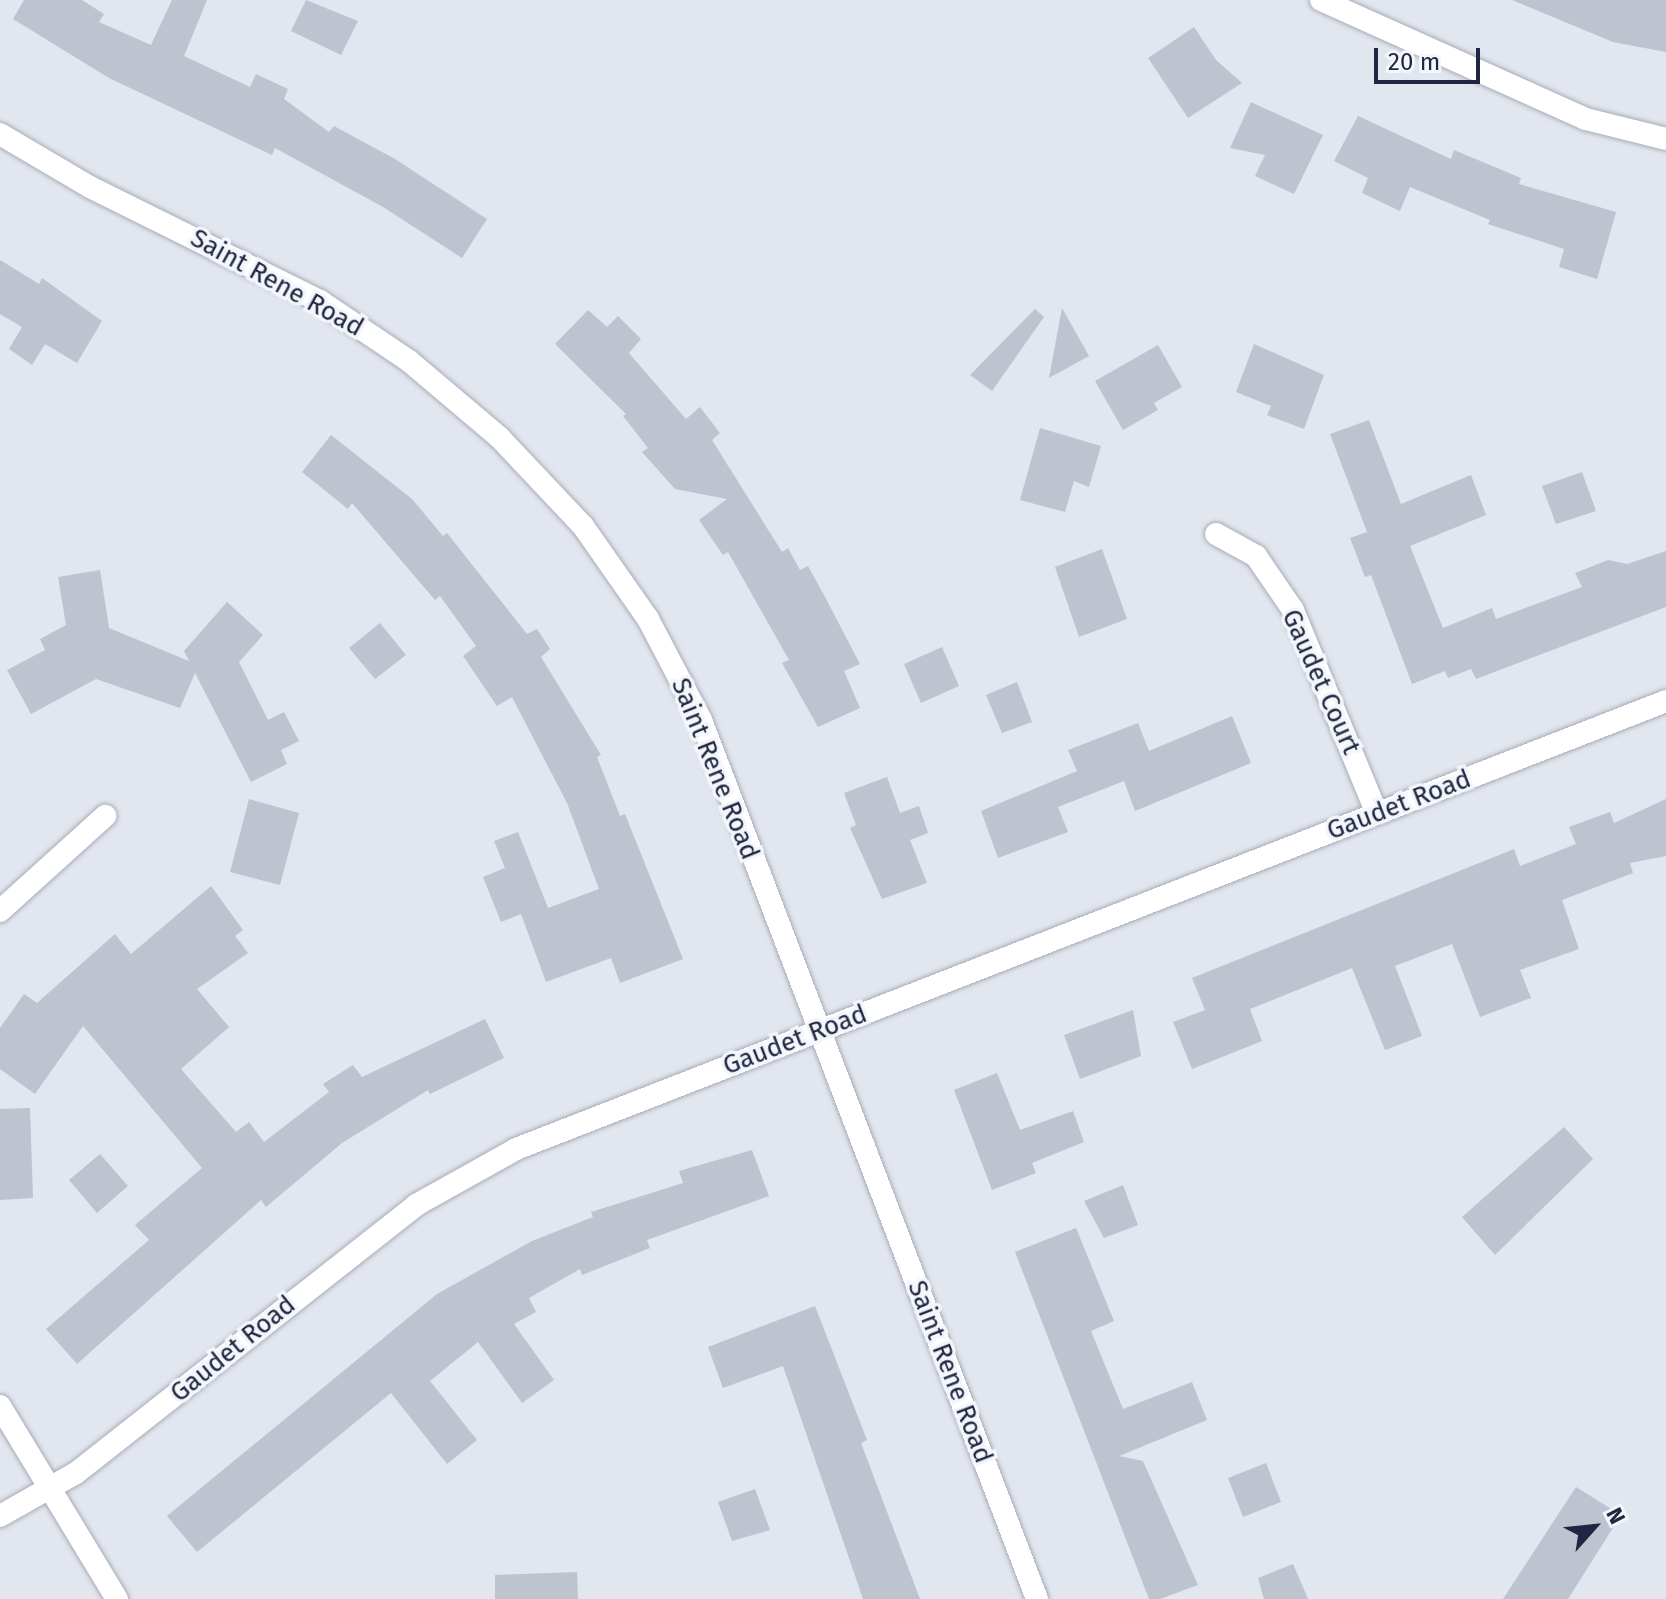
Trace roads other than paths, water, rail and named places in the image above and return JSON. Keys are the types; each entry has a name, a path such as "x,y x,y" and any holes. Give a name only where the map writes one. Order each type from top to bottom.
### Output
{"street":[{"path":"1321,0 1586,119 1666,139"},
{"name":"Saint Rene Road","path":"0,134 90,187 257,266 333,309 409,361 499,437 583,526 648,619 701,720 1037,1599"},
{"name":"Gaudet Court","path":"1216,534 1256,556 1293,610 1376,811"},
{"name":"Gaudet Road","path":"0,1516 49,1489 199,1378 353,1251 461,1177 516,1149 1376,811 1666,701"},
{"path":"0,911 105,816"},
{"path":"0,1406 117,1599"}]}
